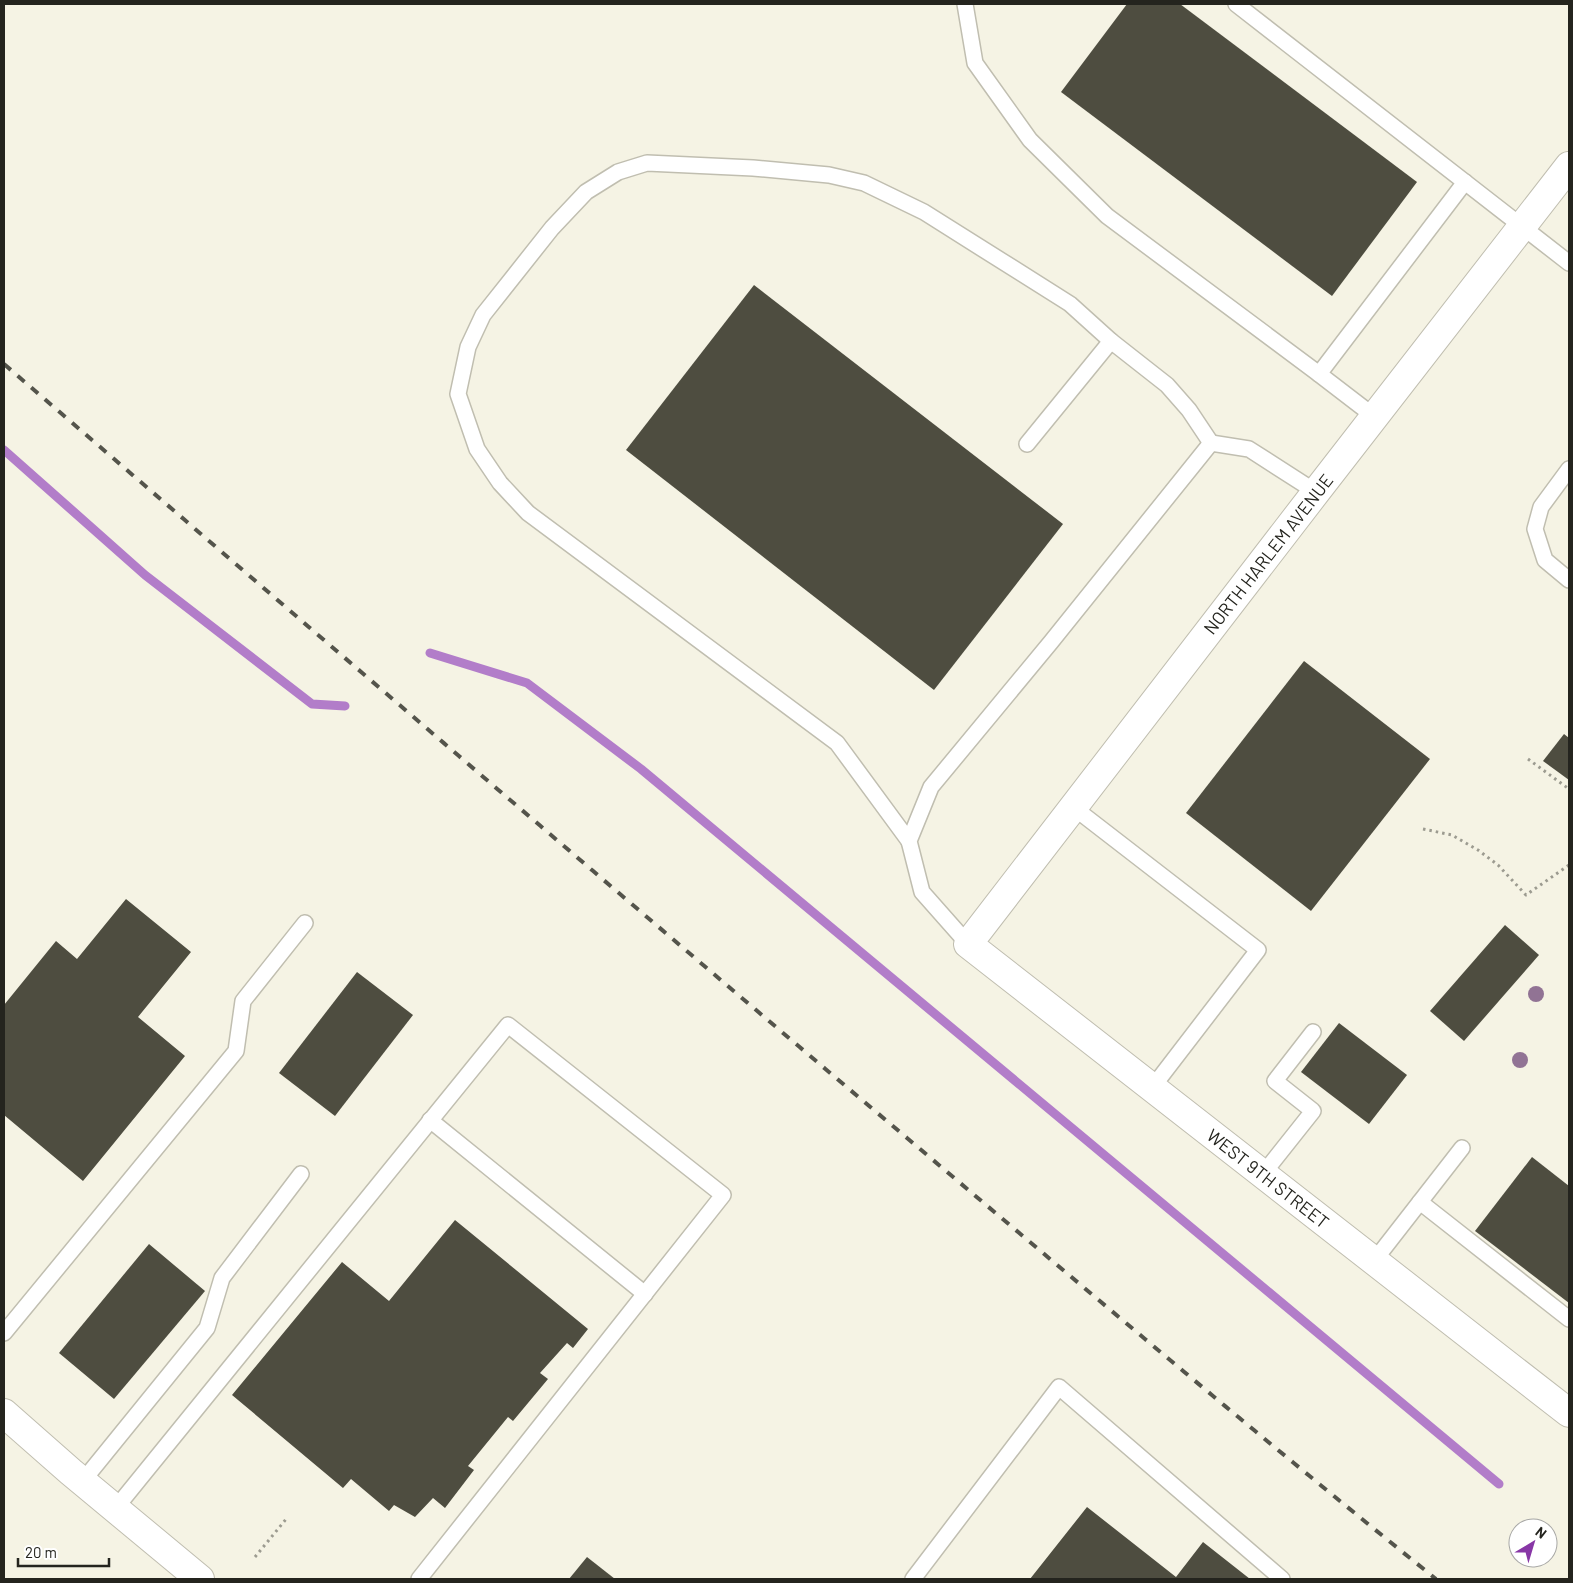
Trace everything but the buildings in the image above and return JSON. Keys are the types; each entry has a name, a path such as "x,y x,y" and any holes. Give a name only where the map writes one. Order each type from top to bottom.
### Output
{"street":[{"name":"NORTH HARLEM AVENUE","path":"968,944 1569,166"},
{"name":"WEST 9TH STREET","path":"968,944 1569,1413"},
{"path":"4,1413 77,1477 200,1579"},
{"path":"4,1429 77,1477"}],"lane":[{"path":"965,4 975,63 1030,140 1107,216 1375,417"},
{"path":"1236,4 1569,263"},
{"path":"968,944 922,892 908,841 837,744 528,513 500,483 477,449 458,394 468,347 483,315 552,228 586,192 618,172 647,163 753,168 820,174 864,183 924,212 1070,304 1111,341 1167,385 1189,410 1211,443 1248,449 1316,492"},
{"path":"1319,374 1466,182"},
{"path":"1027,444 1111,341"},
{"path":"908,841 930,787 1051,642 1211,443"},
{"path":"1569,469 1541,506 1534,529 1545,560 1569,580"},
{"path":"1073,807 1258,950 1152,1088"},
{"path":"4,1333 236,1051 243,1001 305,922"},
{"path":"115,1508 508,1025 723,1195 419,1579"},
{"path":"1263,1174 1313,1111 1274,1081 1313,1032"},
{"path":"430,1120 645,1294"},
{"path":"1374,1261 1462,1148"},
{"path":"77,1477 207,1328 222,1278 301,1174"},
{"path":"1420,1202 1569,1319"},
{"path":"913,1579 1059,1388 1282,1579"}],"path":[{"path":"1528,758 1569,789"},
{"path":"1423,829 1452,835 1478,850 1498,865 1526,896 1569,865"},
{"path":"256,1557 287,1518"}],"waterway":[{"path":"4,450 145,575 312,704 345,706"},
{"path":"430,653 527,683 641,769 1499,1484"}],"railway":[{"path":"4,364 794,1042 1170,1360 1436,1579"}]}
